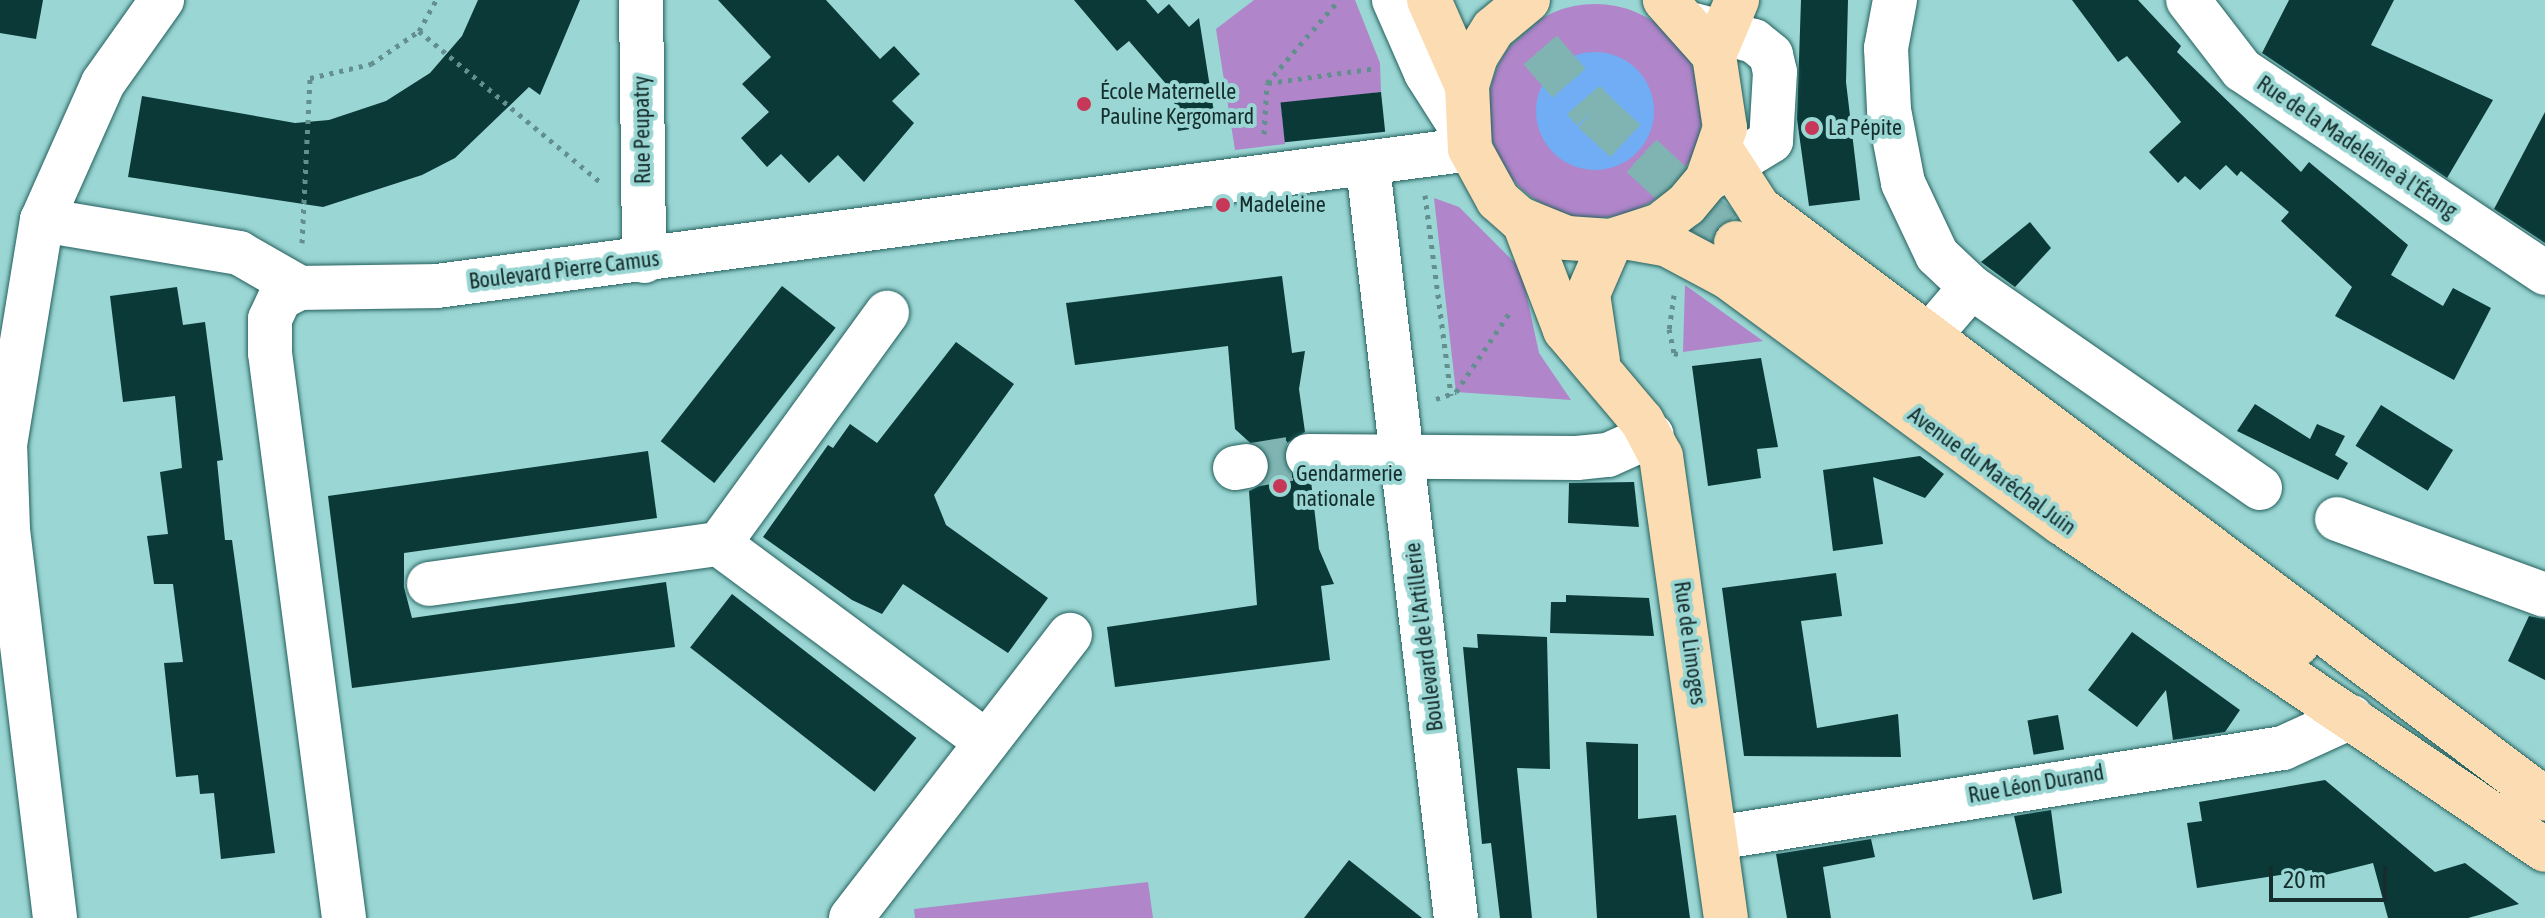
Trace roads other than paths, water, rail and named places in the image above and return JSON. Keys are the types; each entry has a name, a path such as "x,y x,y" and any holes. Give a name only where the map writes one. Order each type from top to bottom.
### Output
{"main road":[{"path":"1429,0 1467,86 1469,144 1498,200 1523,220"},
{"path":"1467,86 1493,29 1528,0"},
{"path":"1621,240 1660,225 1719,166 1726,108 1706,22"},
{"name":"Avenue du Maréchal Juin","path":"1719,166 1759,208 2545,799"},
{"name":"Avenue du Maréchal Juin","path":"1523,220 1567,238 1668,245 1728,277 2062,523 2545,850"},
{"name":"Rue de Limoges","path":"1523,220 1565,330 1652,435 1668,483 1726,918"},
{"name":"Rue de Limoges","path":"1611,384 1587,323 1588,294 1621,240"},
{"name":"Avenue du Maréchal Juin","path":"1736,243 2291,641 2378,675"},
{"name":"Avenue du Maréchal Juin","path":"2291,641 2351,717"}],"street":[{"path":"55,918 8,529 5,445 42,220 103,83 162,0"},
{"name":"Rue Peupatry","path":"641,0 644,261"},
{"path":"1394,0 1426,73 1469,144"},
{"path":"1895,0 1886,48 1889,110 1903,183 1937,255 1971,287 2260,488"},
{"name":"Rue de la Madeleine à l'Étang","path":"2188,0 2242,70 2545,273"},
{"name":"Boulevard Pierre Camus","path":"300,288 377,291 644,261 1368,167 1469,144"},
{"name":"Boulevard de l'Artillerie","path":"1368,167 1456,918"},
{"path":"42,220 239,253 300,288"},
{"path":"1930,335 1971,287"},
{"path":"300,288 280,298 270,319 270,353 344,918"},
{"path":"719,544 887,313"},
{"path":"1308,456 1608,455 1652,435"},
{"path":"2337,519 2545,595"},
{"path":"429,584 719,544 987,742"},
{"path":"851,918 1070,635"},
{"name":"Rue Léon Durand","path":"1716,838 2283,748 2351,717"}],"water":[{"path":"1595,52 1618,56 1637,69 1650,88 1654,111 1650,134 1637,153 1618,166 1595,170 1572,166 1553,153 1540,134 1536,111 1540,88 1553,69 1572,56"}],"tunnel":[{"path":"1497,0 1593,111 1736,243"},
{"path":"1246,466 1308,456"}],"place":[{"name":"École Maternelle Pauline Kergomard","path":"1084,104"},
{"name":"La Pépite","path":"1812,128"},
{"name":"Madeleine","path":"1223,205"},
{"name":"Gendarmerie nationale","path":"1280,486"}]}
